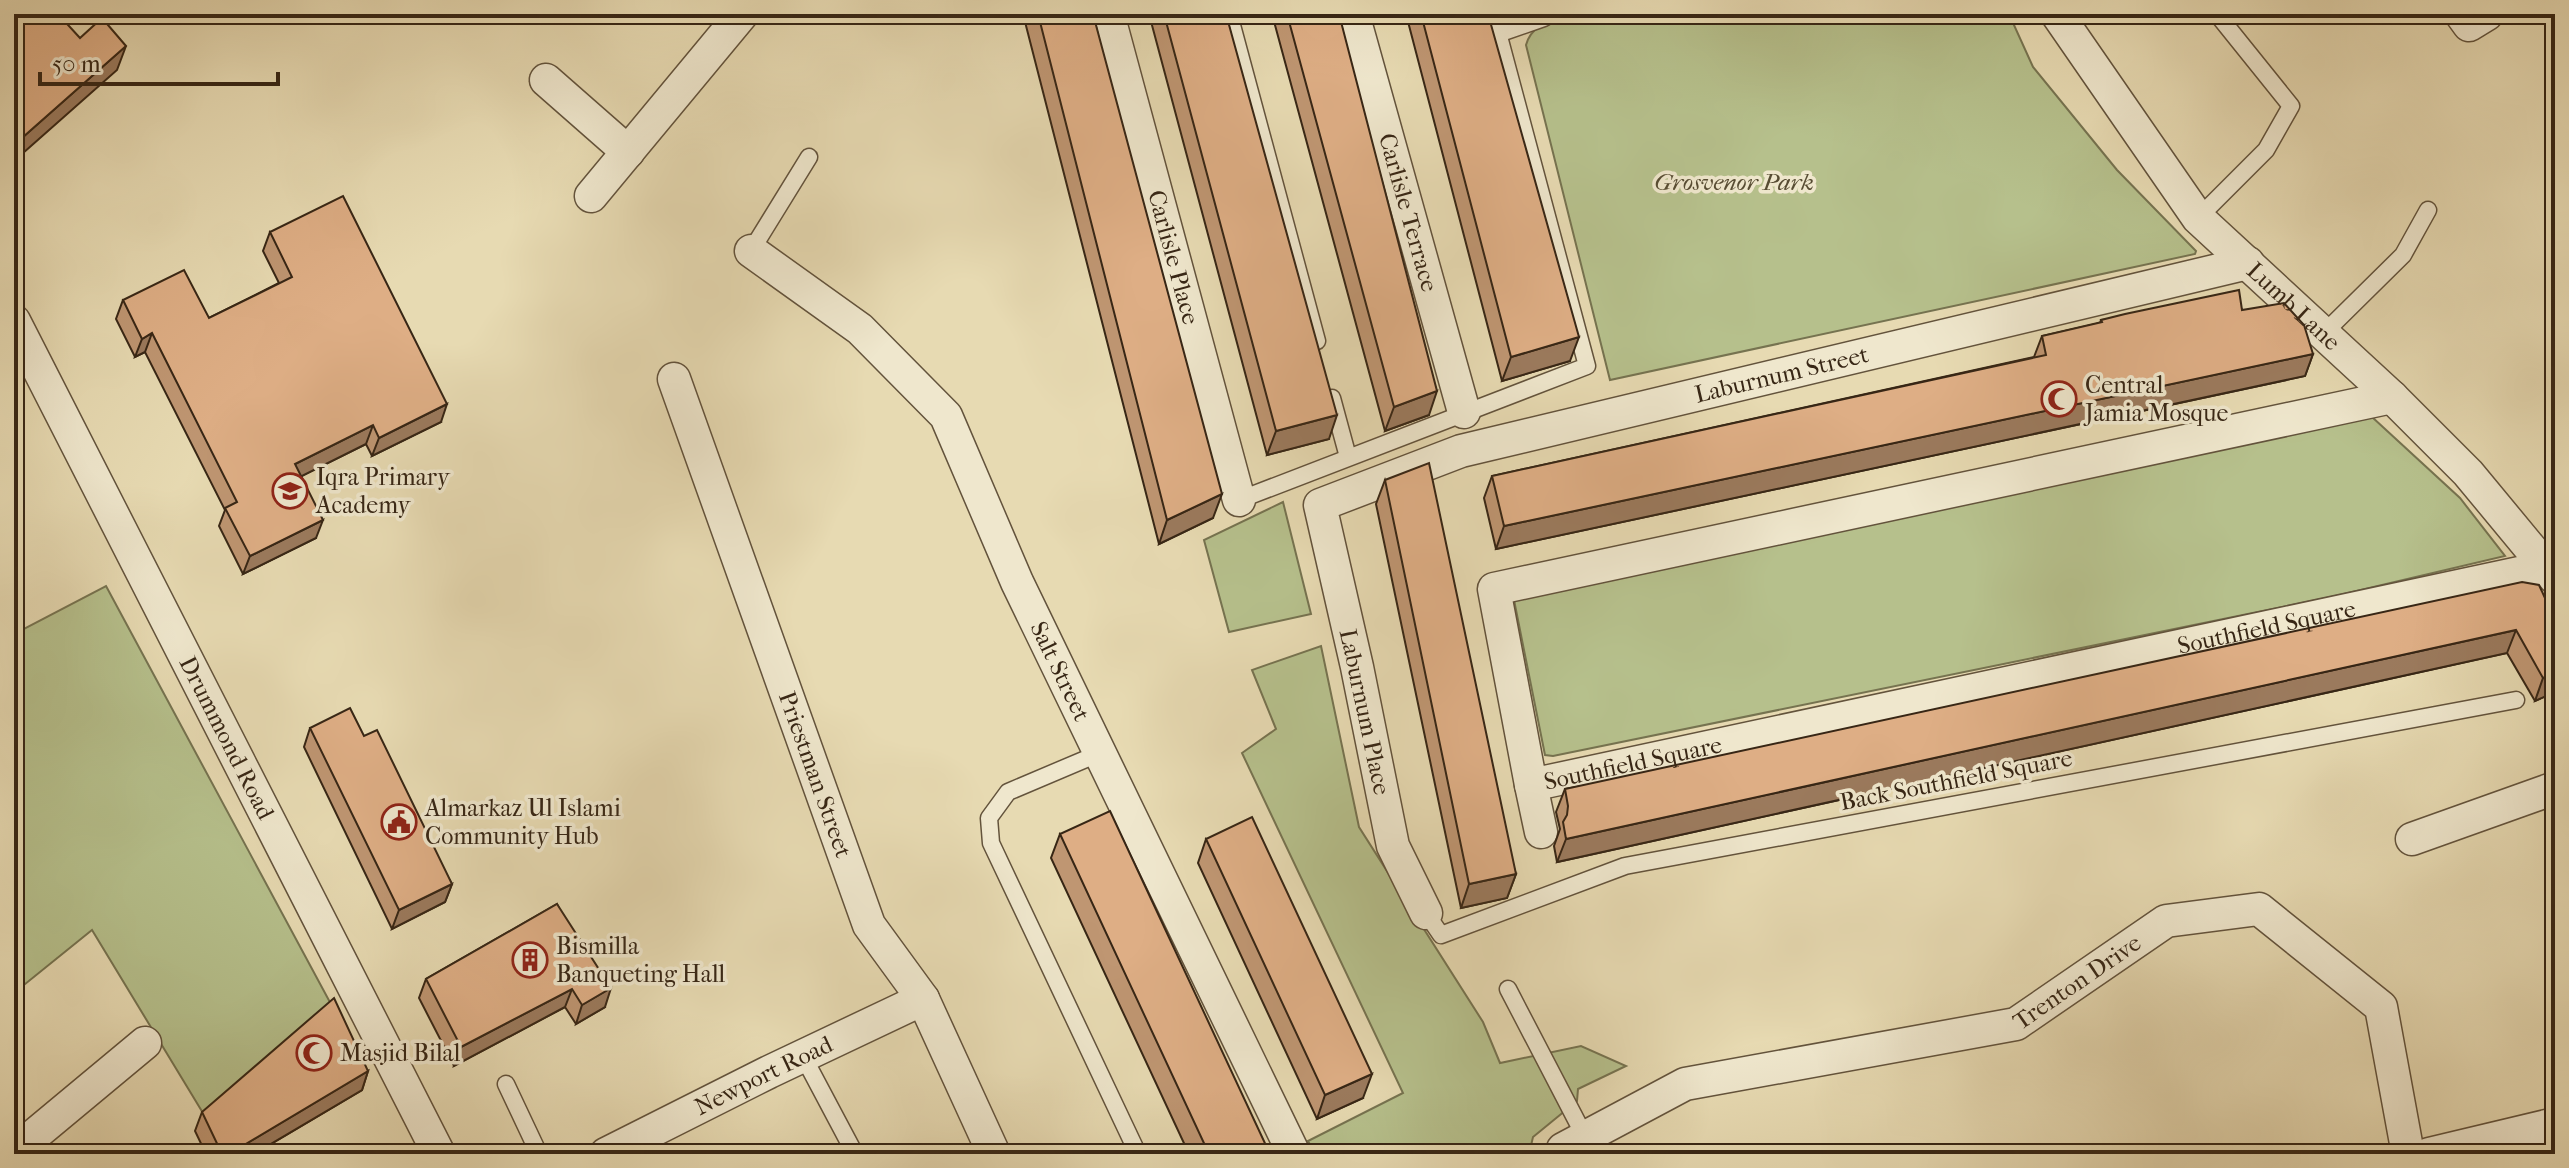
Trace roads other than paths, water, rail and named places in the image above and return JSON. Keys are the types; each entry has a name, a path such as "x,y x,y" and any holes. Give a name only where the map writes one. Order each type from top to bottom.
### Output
{"street":[{"path":"591,196 742,14"},
{"name":"Carlisle Place","path":"1108,14 1239,500"},
{"name":"Carlisle Terrace","path":"1353,14 1464,412"},
{"name":"Lumb Lane","path":"2057,14 2198,218 2392,397 2468,473 2551,572"},
{"path":"546,80 628,152"},
{"name":"Salt Street","path":"751,251 860,329 946,416 1017,582 1294,1154"},
{"name":"Laburnum Street","path":"1320,505 1461,451 2248,263"},
{"name":"Drummond Road","path":"14,321 439,1154"},
{"name":"Priestman Street","path":"674,379 869,925 923,999 994,1154"},
{"name":"Southfield Square","path":"2392,397 1494,589 1531,785 2551,572"},
{"name":"Laburnum Place","path":"1320,505 1393,846 1426,913"},
{"path":"1531,785 1541,832"},
{"path":"2412,839 2555,788"},
{"name":"Trenton Drive","path":"1573,1146 1685,1084 2016,1024 2166,921 2259,909 2381,1007 2408,1154"},
{"name":"Newport Road","path":"606,1154 923,999"},
{"path":"14,1152 145,1043"},
{"path":"2429,1154 2555,1124"}],"lane":[{"path":"1229,14 1319,350"},
{"path":"1239,500 1587,366 1493,14"},
{"path":"1498,34 1544,18 1544,14"},
{"path":"2198,218 2266,150 2291,106 2217,14"},
{"path":"751,251 809,157"},
{"path":"2324,333 2403,255 2428,210"},
{"path":"1327,381 1348,457"},
{"name":"Back Southfield Square","path":"1426,913 1441,935 1625,866 2516,700"},
{"path":"1100,753 1008,792 989,818 991,843 1138,1154"},
{"path":"1508,989 1573,1146"},
{"path":"803,1056 855,1154"},
{"path":"506,1084 539,1154"}],"place":[{"name":"Central Jamia Mosque","path":"2059,399"},
{"name":"Iqra Primary Academy","path":"290,491"},
{"name":"Almarkaz Ul Islami Community Hub","path":"399,822"},
{"name":"Bismilla Banqueting Hall","path":"530,960"},
{"name":"Masjid Bilal","path":"314,1053"}],"park label":[{"name":"Grosvenor Park","path":"1734,182"}]}
